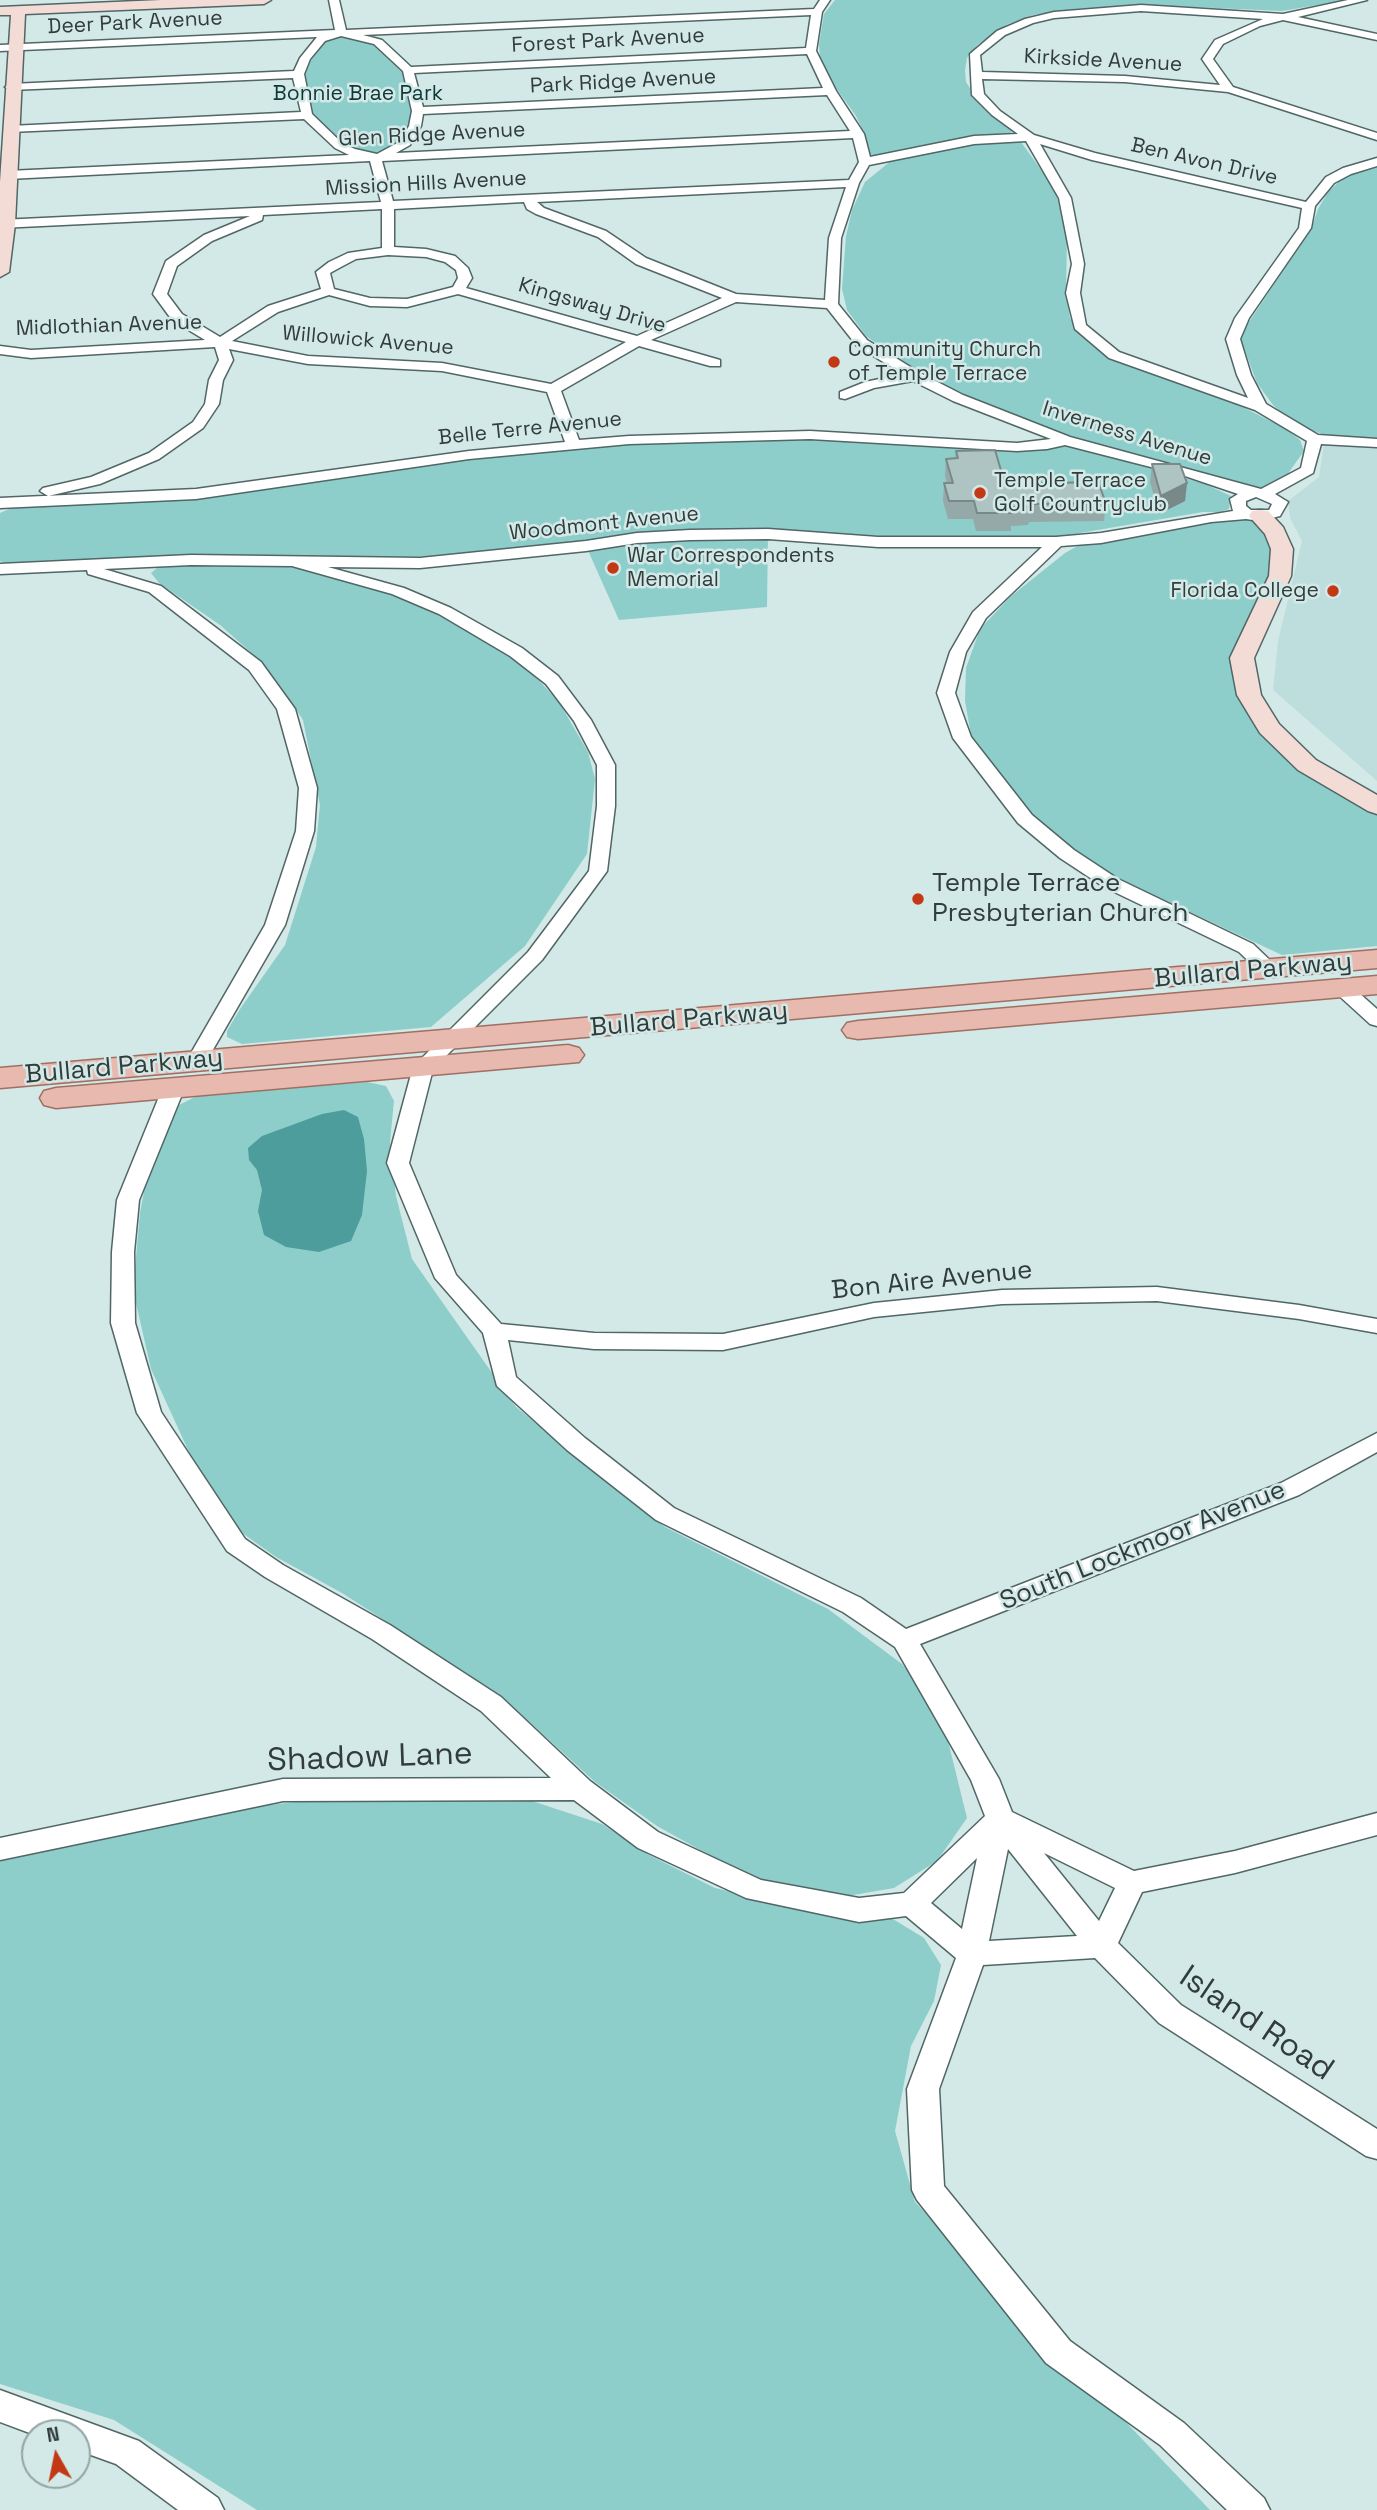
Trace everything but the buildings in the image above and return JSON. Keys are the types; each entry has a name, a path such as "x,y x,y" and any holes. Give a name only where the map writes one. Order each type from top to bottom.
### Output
{"main road":[{"name":"Bullard Parkway","path":"0,1078 1377,959"},
{"name":"Bullard Parkway","path":"0,1102 1377,985"}],"street":[{"path":"0,11 264,0"},
{"path":"334,0 341,33"},
{"path":"1229,89 1208,58 1219,42 1256,24 1363,0"},
{"path":"530,198 531,206 602,234 641,261 734,298 831,304 835,238 853,183 865,162 858,134 830,91 811,51 821,6"},
{"name":"Deer Park Avenue","path":"7,48 341,33 821,6"},
{"path":"1377,37 1283,17 1141,8 1054,15 1030,21 1001,33 975,54 978,95 996,113 1030,137 1065,198 1078,264 1073,293 1080,326 1114,355 1260,407 1315,439 1377,443"},
{"path":"0,272 7,125 7,48 18,11"},
{"path":"341,33 378,42 408,70 418,111 415,127 406,142 375,157 351,152 339,146 307,115 298,74 305,58 321,39 341,33"},
{"name":"Forest Park Avenue","path":"408,70 811,51"},
{"path":"8,84 298,74"},
{"name":"Kirkside Avenue","path":"975,75 1101,77 1229,89 1377,137"},
{"name":"Park Ridge Avenue","path":"418,111 830,91"},
{"path":"7,125 307,115"},
{"name":"Glen Ridge Avenue","path":"5,169 375,157 858,134"},
{"name":"Ben Avon Drive","path":"865,162 974,141 1030,137 1092,156 1309,206"},
{"name":"Ben Avon Drive","path":"1042,162 1092,156"},
{"path":"375,157 388,205 388,251"},
{"path":"1260,407 1244,375 1233,339 1242,318 1305,228 1309,206 1330,180 1347,171 1377,162"},
{"name":"Mission Hills Avenue","path":"3,224 853,183"},
{"name":"Willowick Avenue","path":"272,211 208,238 171,264 160,294 177,317 220,343 308,360 442,367 553,388"},
{"path":"0,502 95,481 154,456 198,425 212,404 216,380 226,360 220,343 273,309 328,291 370,302 407,303 458,290 465,278 462,268 450,259 426,253 388,251 353,256 323,272 328,291"},
{"name":"Kingsway Drive","path":"458,290 715,363"},
{"path":"573,443 553,388 638,341 734,298"},
{"name":"Inverness Avenue","path":"831,304 862,343 915,376 958,398 1066,440 1187,472 1256,506"},
{"name":"Midlothian Avenue","path":"0,350 31,354 220,343"},
{"path":"845,395 870,385 915,376"},
{"path":"810,435 820,416"},
{"name":"Belle Terre Avenue","path":"0,502 196,494 468,455 573,443 810,435 1017,447 1047,445 1066,440"},
{"path":"1315,439 1308,470 1256,506 1282,549 1280,576 1242,658 1249,695 1269,728 1307,765 1377,806"},
{"name":"Woodmont Avenue","path":"0,569 191,560 395,564 493,556 637,538 690,535 768,534 877,542 1056,542 1101,538 1256,506"},
{"path":"1056,542 979,615 958,652 946,693 962,738 1025,819 1067,854 1111,883 1246,948 1261,960 1268,970"},
{"path":"133,563 155,589 255,666 286,709 308,788 305,831 275,925 197,1060"},
{"path":"298,563 387,587 445,611 516,652 552,680 582,720 606,765 606,806 598,871 535,956 423,1067 398,1163 446,1278 494,1331 505,1380 576,1444 665,1514 852,1605 904,1640 985,1779 1000,1819 972,1954 923,2089 928,2190 1058,2352 1172,2434 1252,2510"},
{"path":"387,587 387,578 395,564"},
{"path":"57,566 99,571 155,589"},
{"path":"1343,989 1377,1020"},
{"path":"174,1087 128,1200 123,1252 124,1323 149,1413 236,1545 274,1571 381,1632 491,1704 580,1789 648,1840 755,1890 859,1910 912,1904 1000,1819"},
{"name":"Bon Aire Avenue","path":"494,1331 594,1341 723,1342 874,1310 1002,1297 1157,1294 1299,1312 1377,1326"},
{"name":"South Lockmoor Avenue","path":"904,1640 1290,1489 1377,1441"},
{"name":"Shadow Lane","path":"0,1849 284,1790 580,1789"},
{"path":"1000,1819 1132,1882 1235,1862 1377,1824"},
{"name":"Island Road","path":"1000,1819 1102,1946 1170,2014 1377,2146"},
{"path":"912,1904 972,1954 1102,1946 1132,1882"},
{"path":"0,2406 37,2419"},
{"path":"91,2439 127,2452 206,2510"}],"shaded area":[{"name":"Florida College","path":"1324,443 1377,446 1377,781 1273,690 1278,641 1302,541 1290,518 1288,501 1319,477"},
{"path":"344,1110 358,1117 364,1139 367,1171 362,1215 351,1241 319,1252 286,1247 264,1235 258,1211 262,1190 257,1170 249,1160 248,1148 262,1136 322,1114"}],"green space":[{"path":"835,0 1347,0 1282,11 1148,5 1075,9 1033,15 1008,24 977,45 967,58 966,82 974,94 1012,131 1008,135 873,156 867,152 864,133 856,116 826,74 820,57 819,44 824,14"},
{"name":"Bonnie Brae Park","path":"339,35 375,43 402,70 412,111 408,126 401,142 379,154 371,155 343,145 313,115 303,74 321,44 329,37"},
{"path":"1004,140 1021,142 1055,189 1067,236 1066,291 1070,318 1085,337 1110,356 1235,403 1288,430 1300,440 1304,451 1282,482 1269,489 1252,491 1058,432 935,381 910,368 866,336 847,310 842,289 846,236 852,210 865,182 892,160 949,147"},
{"path":"1377,165 1377,438 1328,436 1293,424 1273,405 1257,383 1241,340 1245,328 1312,227 1328,192 1344,177"},
{"path":"810,438 1008,451 1073,446 1205,484 1231,496 1229,509 1219,512 1203,512 1080,533 1067,538 990,540 718,530 622,535 526,549 451,556 7,564 0,561 0,513 14,507 225,494 456,460 570,447"},
{"path":"1241,517 1260,521 1275,555 1237,692 1257,728 1281,752 1321,782 1377,815 1377,946 1282,955 1117,878 1076,853 1031,814 971,735 965,701 966,668 980,629 1010,597 1065,553 1081,544"},
{"path":"768,534 767,607 619,620 586,546 637,538"},
{"path":"176,564 276,565 330,573 380,588 432,609 521,661 559,702 588,752 595,779 587,854 525,946 431,1027 242,1044 227,1037 227,1031 240,1009 285,945 316,847 320,805 303,720 264,664 220,625 159,583 151,573 157,568"},
{"path":"367,1082 386,1086 394,1101 390,1142 396,1196 412,1259 516,1407 665,1527 828,1609 902,1664 931,1699 948,1741 967,1818 937,1861 894,1888 830,1899 751,1878 657,1826 595,1782 499,1694 342,1593 276,1557 238,1530 189,1452 151,1369 133,1290 140,1213 146,1181 179,1105 199,1095"},
{"path":"474,1794 529,1800 602,1824 649,1855 715,1888 809,1910 888,1916 924,1938 941,1965 934,2001 911,2046 895,2131 915,2202 1210,2510 257,2510 114,2420 0,2384 0,1857 250,1807 332,1798"}],"place":[{"name":"Community Church of Temple Terrace","path":"834,362"},
{"name":"Temple Terrace Golf Countryclub","path":"980,493"},
{"name":"War Correspondents Memorial","path":"613,568"},
{"name":"Florida College","path":"1333,591"},
{"name":"Temple Terrace Presbyterian Church","path":"918,899"}]}
